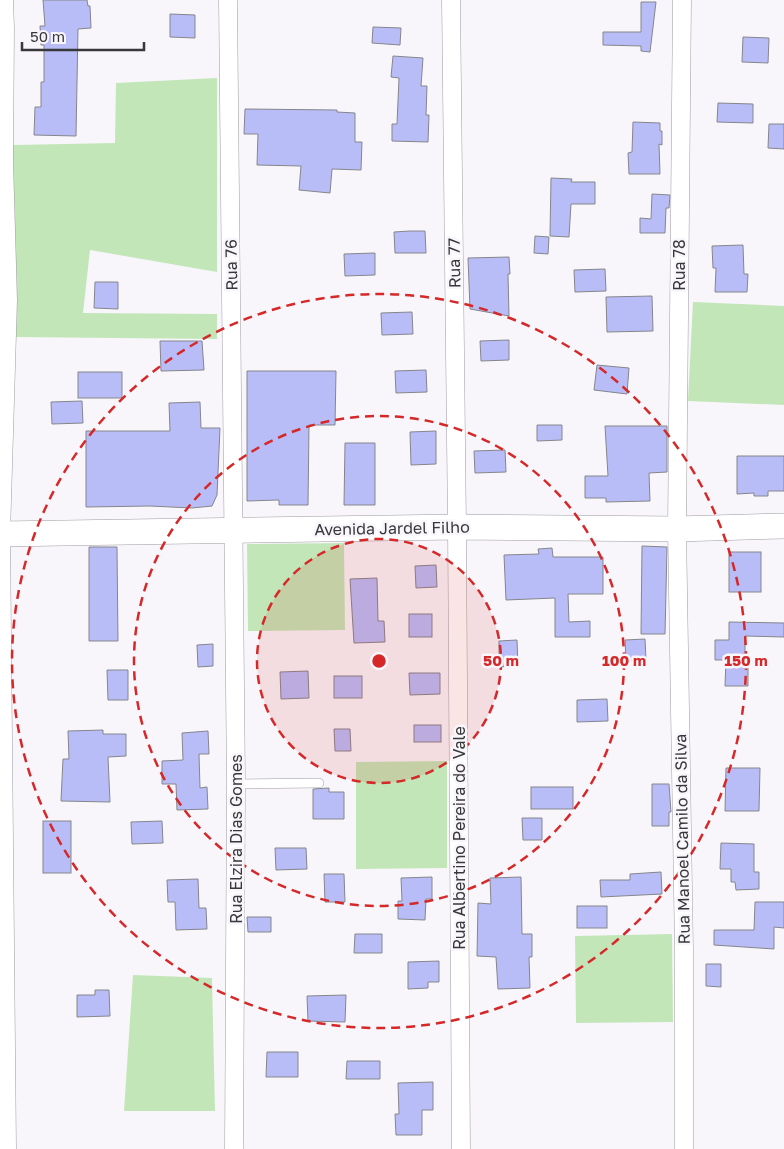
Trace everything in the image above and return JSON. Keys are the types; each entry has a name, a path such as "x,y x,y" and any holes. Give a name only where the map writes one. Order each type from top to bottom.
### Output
{"main road":[{"name":"Avenida Jardel Filho","path":"0,534 457,527 677,529 784,526"}],"street":[{"path":"4,0 4,161 8,300 0,534 7,1149"},
{"name":"Rua 76","path":"228,0 235,530"},
{"name":"Rua 77","path":"451,0 457,527"},
{"name":"Rua 78","path":"677,529 682,0"},
{"name":"Rua Albertino Pereira do Vale","path":"457,527 461,1149"},
{"name":"Rua Manoel Camilo da Silva","path":"677,529 684,950 684,1149"},
{"name":"Rua Elzira Dias Gomes","path":"234,1149 235,530"}],"lane":[{"path":"236,784 320,783"}],"green space":[{"path":"217,78 217,272 90,250 83,313 217,314 217,339 14,337 13,145 115,143 116,83"},
{"path":"693,302 784,306 784,405 688,401"},
{"path":"344,543 345,630 248,631 247,544"},
{"path":"447,761 447,868 356,869 356,762"},
{"path":"672,934 673,1022 576,1023 575,936"},
{"path":"133,975 212,978 215,1111 124,1111"}],"building":[{"path":"43,0 87,0 88,6 90,6 91,28 78,29 76,136 34,135 35,107 41,107 41,82 44,82 44,45 41,45 40,26 45,26"},
{"path":"641,2 656,2 650,52 641,51 641,46 603,45 603,32 641,32"},
{"path":"170,14 195,15 195,38 170,37"},
{"path":"373,27 401,28 400,45 372,43"},
{"path":"743,37 769,38 768,63 742,62"},
{"path":"393,56 423,58 421,86 427,86 426,115 429,115 428,142 392,141 392,124 397,124 399,78 391,77"},
{"path":"718,103 753,104 753,123 717,122"},
{"path":"245,109 337,110 337,112 355,113 355,142 362,142 361,170 332,169 330,193 299,190 301,166 257,165 258,134 244,134"},
{"path":"633,122 660,123 662,145 659,144 660,174 629,174 628,153 632,152"},
{"path":"769,124 784,124 784,149 768,148"},
{"path":"551,178 572,179 571,182 595,182 595,204 571,204 569,237 550,236"},
{"path":"652,194 670,195 669,208 666,208 665,233 640,233 640,218 651,219"},
{"path":"425,231 426,253 395,253 394,232"},
{"path":"535,236 549,237 548,254 534,253"},
{"path":"743,245 744,274 748,274 747,292 715,292 716,268 713,268 712,246"},
{"path":"375,253 375,275 345,276 344,254"},
{"path":"509,257 509,316 470,309 468,258"},
{"path":"605,269 606,291 575,292 574,270"},
{"path":"95,282 118,282 118,309 94,308"},
{"path":"652,296 653,331 607,332 606,297"},
{"path":"412,312 413,334 382,335 381,313"},
{"path":"509,340 509,360 481,361 480,341"},
{"path":"160,341 202,341 204,370 161,371"},
{"path":"597,365 629,368 627,394 594,390"},
{"path":"426,370 427,392 396,393 395,371"},
{"path":"247,371 336,371 335,425 309,425 308,505 279,505 279,500 247,501"},
{"path":"78,372 122,372 122,398 78,398"},
{"path":"82,401 83,423 52,424 51,402"},
{"path":"200,402 201,428 220,428 217,495 212,506 192,508 150,506 86,507 86,431 170,431 169,403"},
{"path":"537,425 562,425 562,440 537,441"},
{"path":"605,426 667,426 667,472 649,473 650,501 606,502 606,498 585,498 585,476 608,476"},
{"path":"436,431 436,464 411,465 410,432"},
{"path":"345,443 375,443 375,505 344,505"},
{"path":"505,450 506,472 475,473 474,451"},
{"path":"737,456 784,456 784,491 768,491 768,496 754,496 754,493 737,494"},
{"path":"642,546 667,547 665,634 641,634"},
{"path":"89,547 117,547 118,641 89,641"},
{"path":"552,548 553,557 603,557 603,594 568,594 569,622 590,621 590,637 555,637 555,598 506,600 504,555 539,554 538,549"},
{"path":"729,552 761,552 761,592 729,592"},
{"path":"436,565 437,587 416,588 415,566"},
{"path":"377,578 378,621 384,621 385,642 354,643 350,579"},
{"path":"409,614 432,614 432,637 409,637"},
{"path":"729,622 784,623 784,637 745,636 745,667 748,667 748,686 725,686 726,660 715,660 715,640 729,640"},
{"path":"645,639 646,660 626,661 625,640"},
{"path":"517,640 518,666 499,667 499,641"},
{"path":"213,644 213,666 198,667 197,645"},
{"path":"107,670 128,670 128,700 108,700"},
{"path":"308,671 309,698 281,699 280,672"},
{"path":"409,673 440,673 440,694 410,695"},
{"path":"334,676 362,676 362,698 334,698"},
{"path":"607,699 608,721 577,722 577,700"},
{"path":"414,725 441,725 441,742 414,742"},
{"path":"334,729 350,729 351,751 335,751"},
{"path":"103,730 103,734 126,734 126,756 108,757 110,802 61,801 63,759 69,759 68,731"},
{"path":"208,731 209,754 199,754 200,788 207,787 208,809 177,810 176,784 162,784 162,761 183,760 182,733"},
{"path":"726,768 760,768 759,811 725,811"},
{"path":"652,784 669,784 671,812 669,812 669,826 652,826"},
{"path":"531,787 573,787 573,809 531,809"},
{"path":"329,788 329,792 344,792 344,819 313,819 313,789"},
{"path":"522,818 542,818 542,840 523,840"},
{"path":"43,821 71,821 71,873 43,873"},
{"path":"162,821 163,843 132,844 131,822"},
{"path":"721,843 754,844 754,872 759,872 759,889 736,890 735,882 731,882 731,869 720,869"},
{"path":"275,848 306,848 307,869 276,870"},
{"path":"661,872 662,894 601,897 600,880 630,880 630,874"},
{"path":"324,874 344,874 345,902 325,902"},
{"path":"432,877 432,899 426,899 425,920 398,919 398,901 402,901 401,878"},
{"path":"521,877 522,934 532,934 532,957 529,957 530,988 498,989 496,957 477,956 478,903 491,904 490,878"},
{"path":"198,879 199,908 206,908 207,929 176,930 175,902 168,902 167,880"},
{"path":"755,902 784,902 784,928 774,927 774,949 714,945 714,930 754,930"},
{"path":"577,906 607,906 607,928 577,928"},
{"path":"247,917 271,917 271,932 248,932"},
{"path":"355,934 382,934 382,953 354,953"},
{"path":"439,961 439,982 428,982 428,988 408,989 408,962"},
{"path":"706,964 721,964 721,987 706,986"},
{"path":"95,990 109,990 110,1016 77,1017 77,995 95,995"},
{"path":"346,995 345,1022 308,1021 307,996"},
{"path":"267,1052 298,1052 298,1077 266,1077"},
{"path":"347,1061 380,1061 380,1079 346,1079"},
{"path":"433,1082 433,1110 422,1110 422,1135 396,1135 395,1114 399,1114 398,1083"}]}
